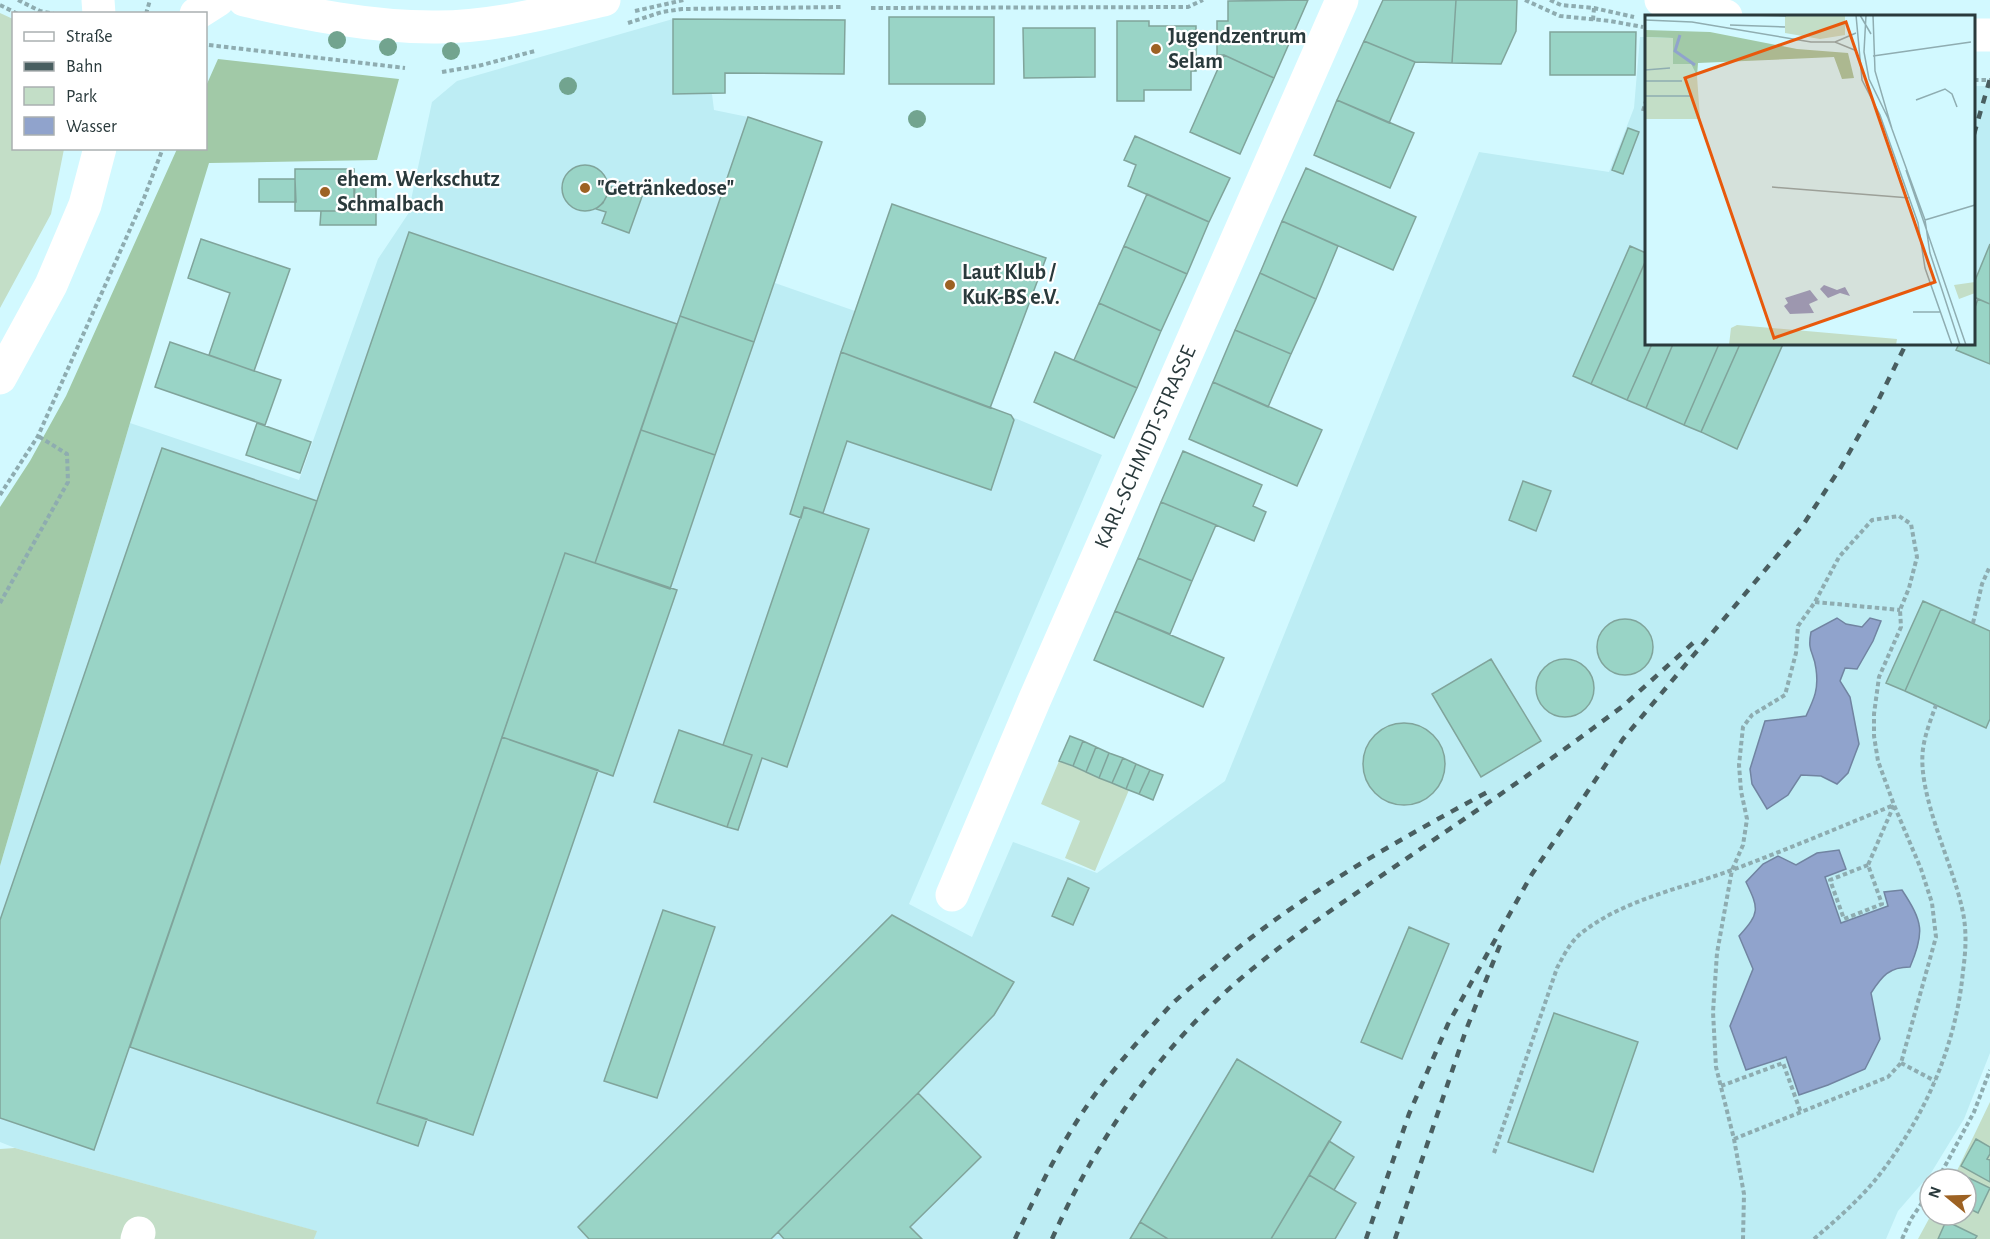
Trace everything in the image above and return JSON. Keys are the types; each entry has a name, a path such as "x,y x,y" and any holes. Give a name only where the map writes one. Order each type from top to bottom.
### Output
{"main road":[{"path":"199,12 218,0"},
{"path":"244,0 366,22 434,28 614,13"},
{"name":"KARL-SCHMIDT-STRASSE","path":"952,895 1034,701 1342,0"},
{"path":"1648,9 1715,15"},
{"path":"0,378 51,285 85,205 99,150"}],"path":[{"path":"18,0 45,12"},
{"path":"871,8 1188,8 1203,0"},
{"path":"1525,0 1560,16 1645,28"},
{"path":"1550,0 1561,5 1648,9"},
{"path":"0,5 14,12"},
{"path":"614,13 662,12 682,9 841,7"},
{"path":"1593,20 1594,8"},
{"path":"207,45 405,68"},
{"path":"442,72 478,66 542,50"},
{"path":"1643,111 1645,106"},
{"path":"0,495 38,436 144,198 162,150"},
{"path":"0,603 68,482 67,454 38,436"},
{"path":"1734,1139 1888,1077 1901,1063 1936,937 1932,903 1921,869 1878,761 1874,736 1874,714 1879,677 1901,627 1900,609 1909,588 1917,557 1911,524 1899,516 1872,520 1839,557 1815,602 1798,626 1796,653 1785,695 1752,715 1743,727 1739,765 1741,791 1747,819 1743,845 1732,870 1717,953 1713,1012 1716,1067 1734,1139 1744,1194 1743,1239"},
{"path":"1973,623 1982,584 1990,566"},
{"path":"1815,602 1900,609"},
{"path":"1814,1239 1876,1180 1914,1123 1948,1050 1956,1020 1966,942 1962,908 1924,783 1923,750 1936,705"},
{"path":"1494,1153 1557,968 1568,947 1583,931 1651,897 1732,870 1894,805"},
{"path":"1868,866 1830,879 1844,919 1882,904 1868,866 1894,805"},
{"path":"1721,1086 1783,1063 1801,1113"},
{"path":"1901,1063 1935,1081"},
{"path":"1944,1167 1974,1112 1990,1070"},
{"path":"1902,1239 1918,1209"}],"shaded area":[{"path":"673,19 674,94 712,94 714,110 748,117 822,142 775,283 855,311 892,204 1046,258 991,408 1102,455 909,904 972,937 1013,842 1097,873 1225,781 1479,152 1609,172 1634,108 1640,37 1645,37 1645,345 1975,345 1975,86 1990,86 1990,1053 1964,1119 1935,1167 1918,1167 1918,1188 1898,1211 1886,1239 314,1239 316,1231 0,1142 0,866 130,423 299,480 378,259 408,214 432,102 457,81"}],"green space":[{"path":"0,13 12,19 12,150 64,150 51,214 0,308"},
{"path":"218,59 399,79 377,160 209,163 0,866 0,507 30,461 66,396 177,150 207,150 207,84"},
{"path":"1059,761 1129,790 1095,871 1065,858 1080,821 1041,804"},
{"path":"1990,1102 1990,1239 1918,1239 1924,1227 1978,1227 1978,1167 1959,1167"},
{"path":"15,1148 317,1231 314,1239 0,1239 0,1149"}],"water":[{"path":"1837,618 1846,624 1862,627 1870,618 1881,621 1857,669 1845,668 1840,681 1850,697 1859,744 1848,773 1837,784 1821,776 1801,775 1788,795 1767,809 1752,784 1750,769 1765,721 1806,716 1817,682 1815,663 1810,648 1811,632"},
{"path":"1839,850 1846,869 1825,877 1841,923 1888,906 1884,892 1902,890 1918,919 1920,936 1910,967 1891,971 1871,993 1880,1039 1865,1069 1799,1095 1786,1057 1746,1070 1730,1026 1753,969 1739,936 1751,922 1755,910 1746,882 1763,864 1778,856 1796,865 1817,853"}],"building":[{"path":"1308,0 1274,78 1224,55 1217,55 1217,21 1228,21 1228,1"},
{"path":"1383,0 1456,0 1452,63 1415,62 1364,41"},
{"path":"1456,0 1517,0 1516,31 1501,64 1452,63"},
{"path":"889,17 994,17 994,84 889,84"},
{"path":"673,19 845,20 844,74 725,73 725,93 673,94"},
{"name":"Jugendzentrum Selam","path":"1117,21 1149,21 1149,26 1196,26 1196,71 1191,71 1191,90 1144,90 1144,101 1117,101"},
{"path":"1023,28 1095,28 1095,77 1024,78"},
{"path":"1550,32 1636,32 1635,75 1550,75"},
{"path":"1364,41 1415,62 1389,123 1337,100"},
{"path":"1224,55 1274,78 1240,154 1190,132"},
{"path":"1337,100 1414,133 1390,188 1314,155"},
{"path":"748,117 822,142 754,342 680,316"},
{"path":"1628,128 1639,132 1623,174 1612,170"},
{"path":"1135,136 1230,178 1209,222 1128,186 1136,165 1124,160"},
{"name":"\"Getränkedose\"","path":"585,165 601,172 608,188 601,204 585,211 569,204 562,188 569,172"},
{"path":"1306,168 1416,217 1393,270 1282,221"},
{"name":"ehem. Werkschutz Schmalbach","path":"295,169 354,169 354,211 295,211"},
{"path":"259,179 295,179 296,202 259,202"},
{"path":"355,181 376,182 376,225 320,225 321,211 354,211"},
{"path":"617,181 644,191 629,233 602,223 606,212 596,209 603,203 608,186 615,188"},
{"path":"1147,194 1209,222 1187,274 1124,246"},
{"name":"Laut Klub / KuK-BS e.V.","path":"892,204 1046,258 990,408 841,352"},
{"path":"1282,221 1338,246 1316,299 1260,273"},
{"path":"409,232 677,324 595,563 565,553 377,1103 427,1119 418,1146 130,1047"},
{"path":"201,239 290,269 254,371 209,355 230,293 188,278"},
{"path":"1990,244 1990,304 1975,297 1975,281"},
{"path":"1124,246 1187,274 1161,331 1099,303"},
{"path":"1630,246 1645,253 1645,262 1591,384 1573,376"},
{"path":"1645,262 1645,345 1652,345 1627,400 1591,384"},
{"path":"1260,273 1316,299 1291,354 1235,330"},
{"path":"1978,299 1990,304 1990,364 1956,350 1958,345 1975,345 1975,307"},
{"path":"1099,303 1161,331 1137,388 1074,360"},
{"path":"680,316 754,342 715,455 641,430"},
{"path":"1235,330 1291,354 1268,407 1213,382"},
{"path":"170,342 281,380 265,425 155,387"},
{"path":"1652,345 1673,345 1646,408 1627,400"},
{"path":"1673,345 1719,345 1684,425 1646,408"},
{"path":"1719,345 1740,345 1701,432 1684,425"},
{"path":"1740,345 1783,345 1737,449 1701,432"},
{"path":"841,352 1011,415 1014,420 991,490 847,441 823,513 804,507 801,518 790,514"},
{"path":"1055,352 1137,388 1114,438 1034,402"},
{"path":"1213,382 1322,430 1297,486 1189,439"},
{"path":"257,423 311,442 300,473 246,455"},
{"path":"641,430 715,455 670,589 595,563"},
{"path":"162,448 317,501 94,1150 0,1118 0,920"},
{"path":"1183,451 1262,485 1253,506 1266,512 1254,541 1161,502"},
{"path":"1523,481 1551,491 1536,531 1509,520"},
{"path":"1161,502 1216,525 1192,581 1138,558"},
{"path":"804,507 869,529 787,767 762,758 738,830 727,827 752,755 723,745"},
{"path":"565,553 677,590 613,776 502,737"},
{"path":"1138,558 1192,581 1170,634 1115,611"},
{"path":"1923,601 1941,609 1905,691 1886,683"},
{"path":"1941,609 1990,631 1990,719 1986,728 1905,691"},
{"path":"1115,611 1224,658 1203,707 1094,660"},
{"path":"1619,619 1631,619 1641,623 1649,631 1653,647 1649,663 1641,671 1631,675 1619,675 1609,671 1601,663 1597,653 1597,641 1601,631 1609,623"},
{"path":"1491,659 1541,741 1481,777 1432,694"},
{"path":"1565,659 1581,664 1589,672 1594,688 1589,704 1581,712 1565,717 1549,712 1541,704 1536,688 1541,672 1549,664"},
{"path":"1404,723 1420,726 1433,735 1442,748 1445,764 1442,780 1433,793 1420,802 1404,805 1388,802 1375,793 1366,780 1363,764 1366,748 1375,735 1388,726"},
{"path":"679,730 752,755 727,827 654,802"},
{"path":"1070,736 1083,741 1073,766 1059,761"},
{"path":"502,737 598,770 473,1135 377,1103"},
{"path":"1083,741 1096,747 1086,772 1073,766"},
{"path":"1096,747 1109,753 1099,778 1086,772"},
{"path":"1109,753 1123,758 1112,783 1099,778"},
{"path":"1123,758 1136,764 1126,789 1112,783"},
{"path":"1136,764 1150,770 1139,794 1126,789"},
{"path":"1150,770 1163,775 1153,800 1139,794"},
{"path":"1068,878 1089,888 1073,925 1052,916"},
{"path":"663,910 715,927 657,1098 604,1081"},
{"path":"892,915 1014,982 994,1015 771,1239 589,1239 578,1227"},
{"path":"1409,927 1449,944 1402,1059 1361,1042"},
{"path":"1554,1013 1638,1042 1593,1172 1508,1142"},
{"path":"1237,1059 1341,1122 1271,1239 1168,1239 1140,1222"},
{"path":"918,1093 981,1157 910,1227 922,1239 784,1239 778,1232"},
{"path":"1976,1139 1990,1147 1987,1159 1990,1160 1990,1182 1978,1175 1978,1167 1961,1166"},
{"path":"1329,1141 1354,1157 1334,1190 1309,1175"},
{"path":"1309,1175 1356,1203 1335,1239 1271,1239"},
{"path":"1978,1182 1990,1188 1978,1213"},
{"path":"1140,1222 1168,1239 1130,1239"},
{"path":"1943,1227 1958,1227 1977,1236 1975,1239 1938,1239"}],"railway":[{"path":"1975,131 1990,79"},
{"path":"1366,1239 1409,1114 1448,1024 1532,874 1623,739 1803,525 1841,467 1875,407 1906,345"},
{"path":"1052,1239 1085,1173 1124,1110 1169,1051 1220,997 1273,952 1537,769 1623,706 1693,643"},
{"path":"1015,1239 1054,1160 1089,1103 1127,1055 1175,1001 1247,941 1314,893 1420,829 1493,789"},
{"path":"1395,1239 1466,1030 1500,945"}],"place":[{"name":"Jugendzentrum Selam","path":"1156,49"},
{"name":"\"Getränkedose\"","path":"585,188"},
{"name":"ehem. Werkschutz Schmalbach","path":"325,192"},
{"name":"Laut Klub / KuK-BS e.V.","path":"950,285"}]}
